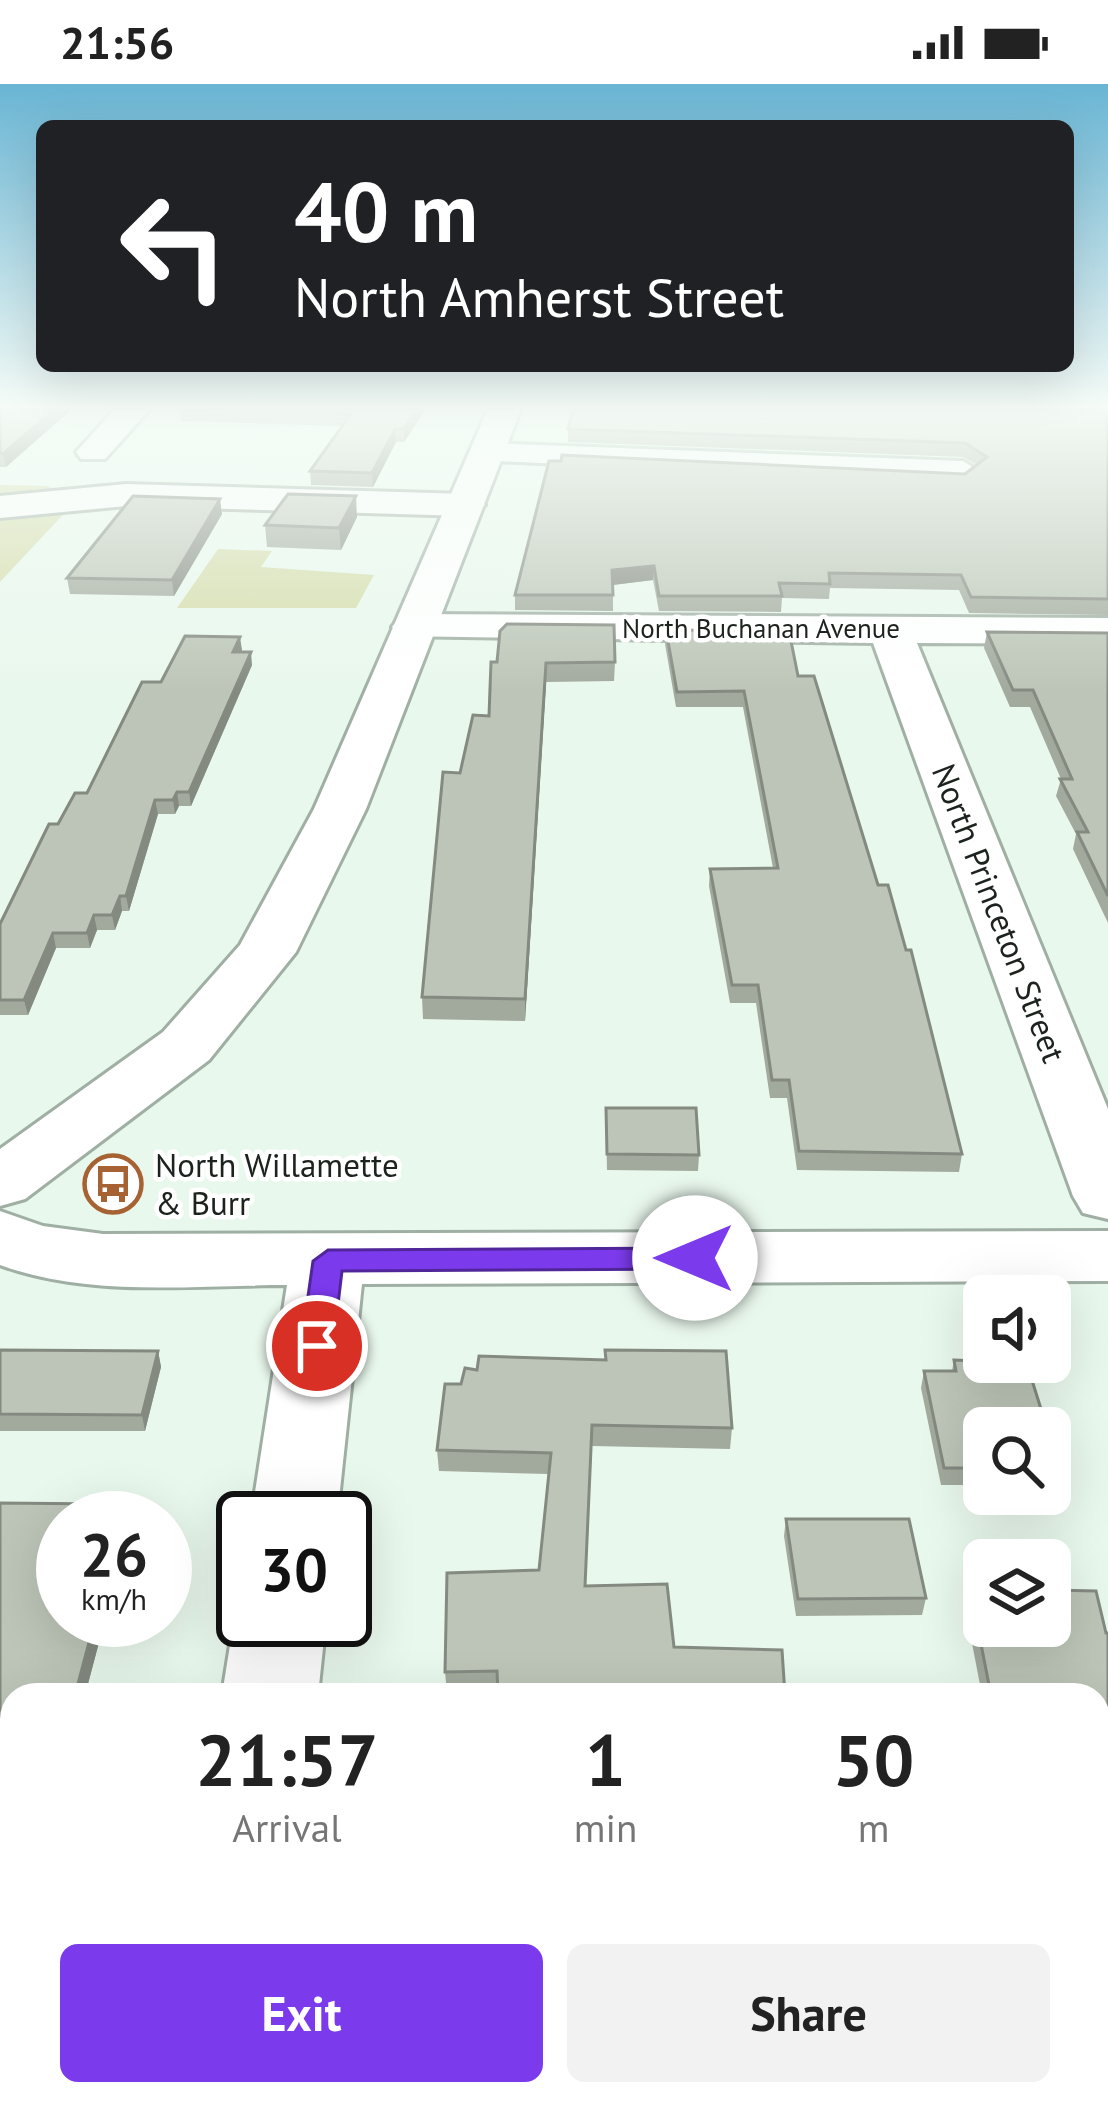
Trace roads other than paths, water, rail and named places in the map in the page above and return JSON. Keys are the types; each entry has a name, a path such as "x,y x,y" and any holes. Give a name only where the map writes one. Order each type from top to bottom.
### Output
{"street":[{"path":"0,507 39,503"},
{"path":"0,1183 186,1046 254,969 340,809 466,505 407,503"},
{"name":"North Buchanan Avenue","path":"414,627 1108,631"},
{"name":"North Princeton Street","path":"890,630 1108,1196"},
{"path":"0,1236 31,1249 103,1260 1108,1256"},
{"path":"297,1491 328,1261"},
{"path":"272,1683 276,1647"}],"place":[{"name":"North Willamette & Burr","path":"113,1184"}]}
